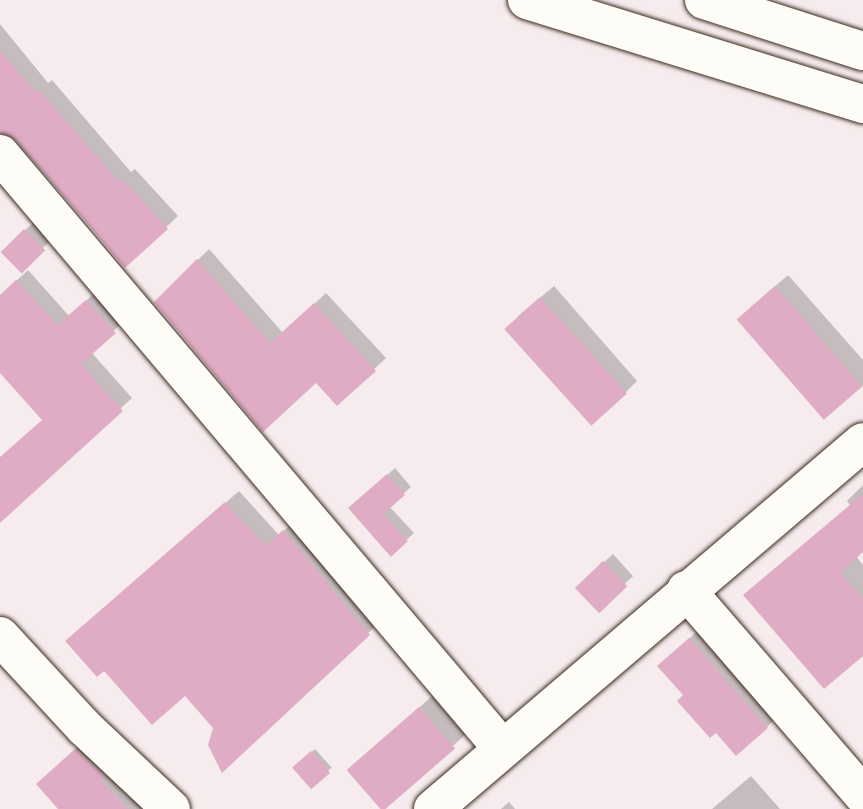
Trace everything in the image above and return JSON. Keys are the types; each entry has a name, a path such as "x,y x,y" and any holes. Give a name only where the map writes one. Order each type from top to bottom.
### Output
{"street":[{"path":"527,0 863,104"},
{"path":"704,0 863,51"},
{"path":"0,154 502,748"},
{"path":"433,809 686,590 863,442"},
{"path":"686,590 863,795"},
{"path":"0,636 85,728 171,809"}],"building":[{"path":"0,50 36,93 39,90 119,182 122,179 168,229 125,268 17,140 0,133"},
{"path":"24,229 45,250 22,274 1,252"},
{"path":"197,259 270,343 314,303 376,371 337,406 316,383 263,432 154,302"},
{"path":"16,280 57,325 86,300 116,333 81,364 123,411 0,523 0,457 42,420 0,373 0,295"},
{"path":"775,286 862,386 824,420 737,319"},
{"path":"540,297 627,394 591,426 504,329"},
{"path":"387,474 405,495 383,514 408,541 391,557 348,508"},
{"path":"863,494 863,552 840,572 863,599 863,656 824,689 743,595"},
{"path":"225,502 266,546 283,530 370,635 222,773 208,745 213,728 185,696 152,725 104,671 97,677 65,641"},
{"path":"603,561 627,586 599,613 575,588"},
{"path":"689,638 768,728 736,756 716,733 710,738 677,701 683,695 657,666"},
{"path":"419,707 455,749 385,809 380,809 347,770"},
{"path":"75,749 104,776 100,780 127,809 58,809 36,784"},
{"path":"311,751 330,773 311,789 292,767"}]}
